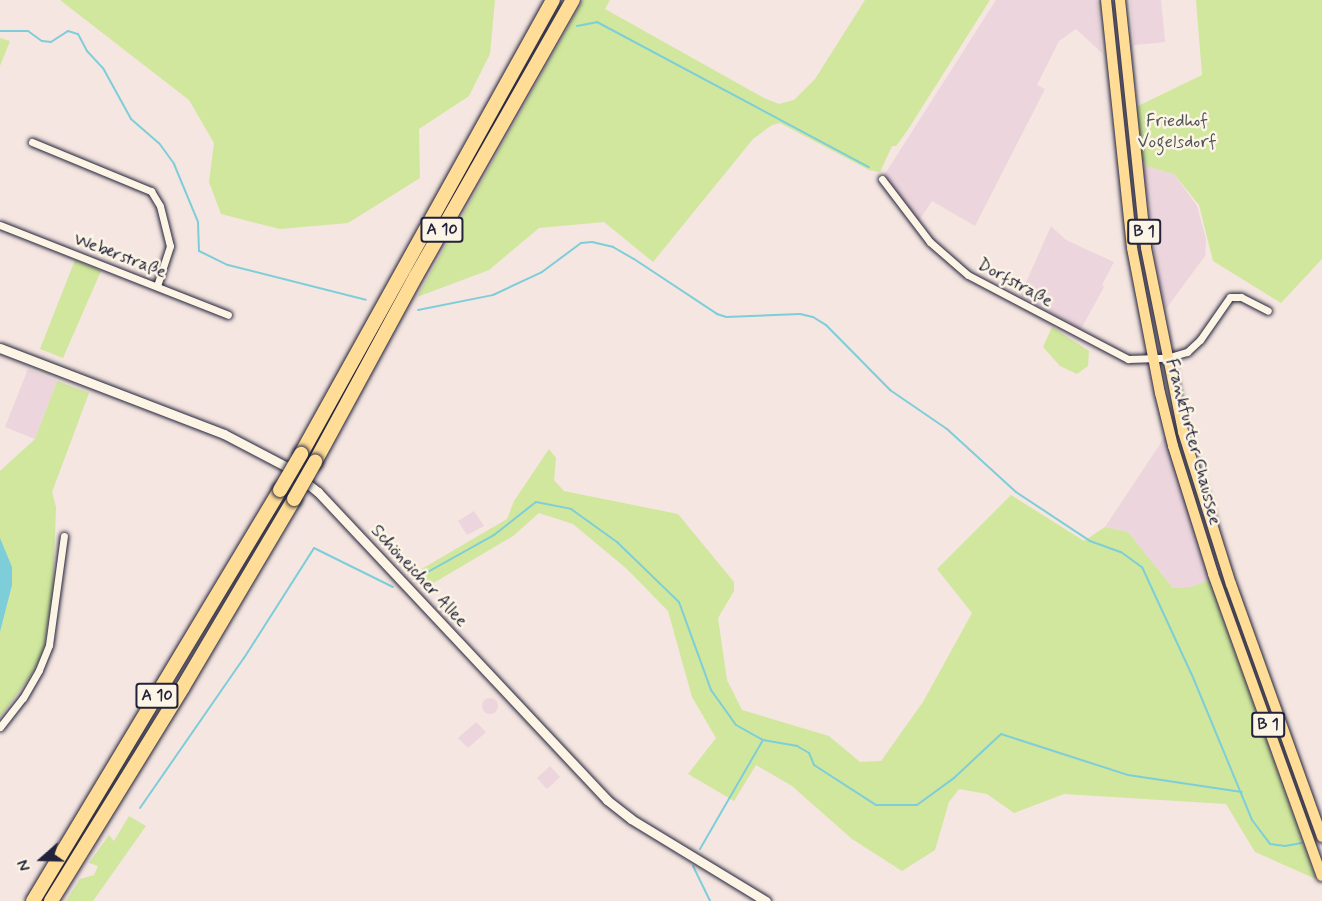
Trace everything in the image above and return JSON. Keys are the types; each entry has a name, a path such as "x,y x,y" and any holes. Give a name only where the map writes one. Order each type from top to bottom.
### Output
{"highway":[{"name":"A 10","path":"33,901 301,454 553,0"},
{"name":"A 10","path":"51,901 294,499 416,276 573,0"}],"main road":[{"name":"Frankfurter Chaussee","path":"1106,0 1124,184 1153,359 1173,446 1204,547 1322,876"},
{"name":"Frankfurter Chaussee","path":"1120,0 1146,248 1166,358 1183,432 1209,517 1322,837"}],"street":[{"path":"32,142 151,191 160,206 170,246 157,286"},
{"name":"Dorfstraße","path":"882,179 930,242 968,275 1118,355 1128,359 1166,358"},
{"name":"Weberstraße","path":"0,225 228,315"},
{"name":"Frankfurter Chaussee","path":"1166,358 1187,352 1196,345 1230,297 1241,297 1268,310"},
{"name":"Schöneicher Allee","path":"0,348 224,434 285,466 318,492 607,800 632,819 766,901"},
{"path":"0,727 23,698 39,670 49,645 64,537"}],"shaded area":[{"path":"996,0 1097,0 1102,53 1076,29 1059,41 1037,85 1045,89 975,226 932,201 918,222 883,177"},
{"path":"1130,0 1161,0 1165,42 1134,45"},
{"path":"1142,161 1149,167 1174,174 1197,206 1206,239 1205,256 1166,309 1158,276"},
{"path":"1051,226 1066,240 1114,262 1102,285 1104,287 1081,329 1020,296"},
{"path":"28,369 57,381 35,439 5,427"},
{"path":"1166,435 1210,574 1209,580 1191,587 1173,588 1128,532 1105,527"},
{"path":"474,511 484,526 467,535 458,521"},
{"path":"490,698 496,700 498,706 496,712 490,714 484,712 482,706 484,700"},
{"path":"476,722 486,732 468,748 458,738"},
{"path":"550,766 560,777 547,789 537,778"}],"green space":[{"path":"60,0 495,0 490,54 469,96 419,129 420,178 348,223 280,229 221,214 209,182 214,143 189,100"},
{"path":"583,0 610,0 605,9 764,98 779,104 794,100 815,79 865,0 990,0 907,131 896,146 892,146 880,172 869,170 780,123 772,125 753,139 653,262 604,222 539,228 489,270 417,297"},
{"name":"Friedhof Vogelsdorf","path":"1196,0 1322,0 1322,259 1281,303 1213,261 1199,205 1174,174 1149,167 1142,161 1136,107 1202,75"},
{"path":"0,38 10,41 0,66"},
{"path":"75,260 101,271 63,358 40,349"},
{"path":"1052,327 1089,351 1088,366 1077,374 1060,366 1043,347"},
{"path":"57,381 89,393 52,492 56,507 53,593 43,653 31,675 0,717 0,471 35,439"},
{"path":"549,449 556,458 554,480 564,491 678,514 734,582 734,591 718,618 727,680 742,710 829,736 860,762 881,761 923,702 972,613 937,569 1011,495 1084,541 1105,527 1128,532 1173,588 1191,587 1209,580 1316,879 1255,852 1226,804 1064,794 1014,813 987,794 959,789 949,802 935,850 902,871 852,839 792,786 756,765 734,801 688,774 716,738 692,697 668,611 627,569 573,524 539,513 513,536 425,588 413,574 507,519 514,501"},
{"path":"129,816 146,826 93,901 66,901 80,879 94,875 98,866 89,863 109,835 114,841"}],"water":[{"path":"0,538 12,567 12,585 0,632"}],"waterway":[{"path":"577,26 597,22 869,167"},
{"path":"0,31 28,31 42,41 51,42 68,31 78,34 87,51 103,68 131,119 159,143 174,164 198,222 199,251 228,265 366,300"},
{"path":"418,310 493,295 542,272 581,243 592,242 613,247 634,259 717,314 726,317 800,314 813,317 826,325 890,390 947,429 1016,492 1090,541 1121,552 1142,567 1192,675 1252,820 1270,844 1285,846 1302,843"},
{"path":"417,578 494,535 536,502 571,509 617,542 679,602 711,690 736,725 763,740 797,746 809,753 814,765 876,805 917,805 954,778 1001,734 1128,775 1242,792"},
{"path":"140,808 244,658 314,548 393,587"},
{"path":"700,849 763,740"},
{"path":"693,866 710,901"}]}
